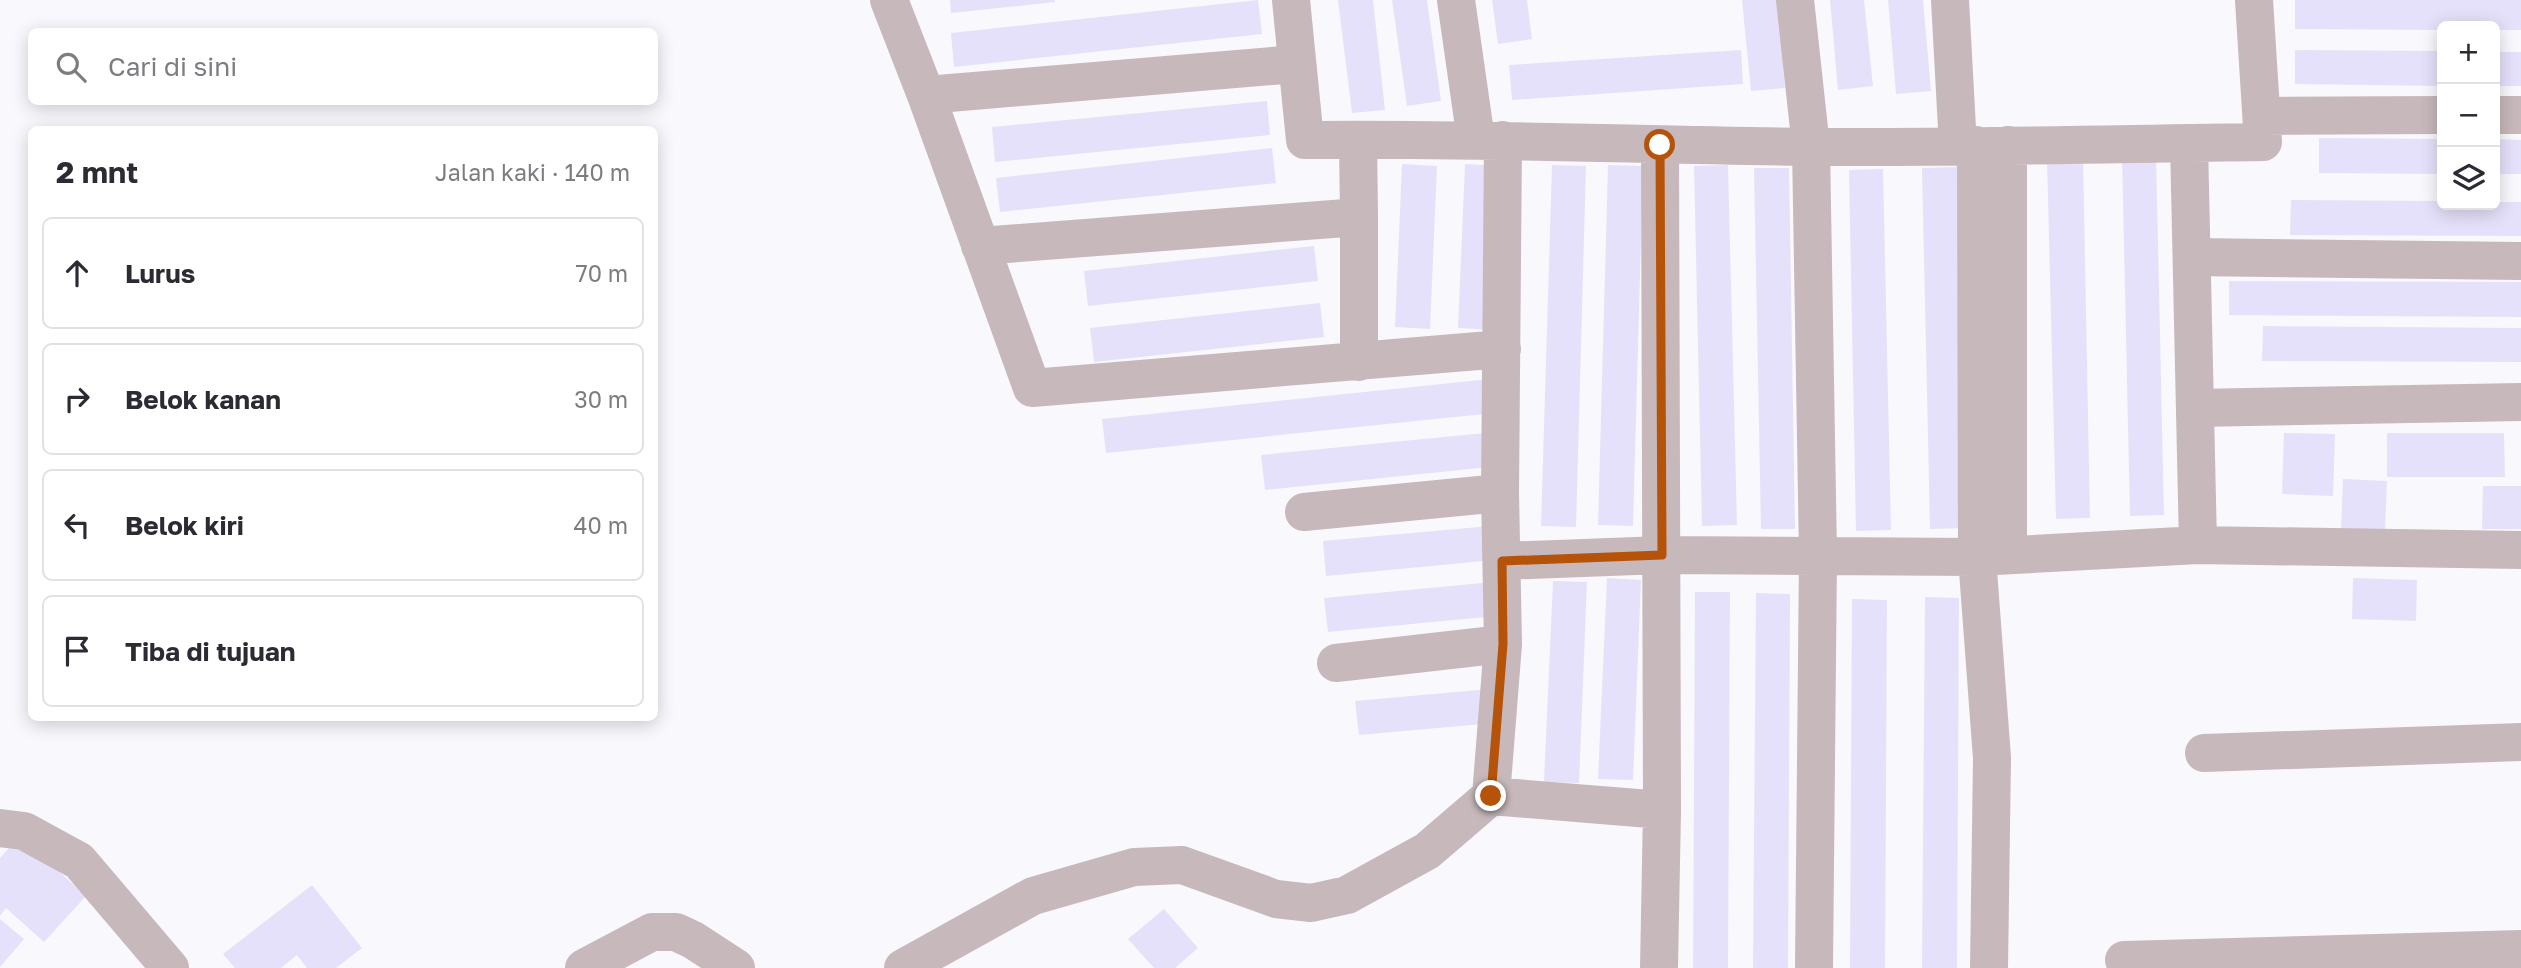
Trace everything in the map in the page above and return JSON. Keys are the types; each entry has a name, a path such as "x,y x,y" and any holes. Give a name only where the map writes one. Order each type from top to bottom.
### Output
{"street":[{"path":"889,0 1032,388 1502,349"},
{"path":"1291,0 1305,140 1489,140 1811,147 2263,142 2255,0"},
{"path":"903,968 1033,896 1134,867 1182,865 1276,899 1311,903 1347,895 1427,851 1491,796 1503,644 1500,493 1502,349 1489,140 1456,0"},
{"path":"1795,0 1811,147 1818,555 1814,968"},
{"path":"1950,0 1981,146 1992,556 1990,968"},
{"path":"926,95 1296,64"},
{"path":"2262,116 2437,115"},
{"path":"2500,115 2521,115"},
{"path":"1358,139 1359,362"},
{"path":"2189,143 2198,545"},
{"path":"1659,968 1662,810 1660,145"},
{"path":"980,246 1359,217"},
{"path":"2192,257 2521,261"},
{"path":"2195,408 2521,402"},
{"path":"1304,512 1500,493"},
{"path":"1502,561 1662,555 1992,556 2198,545 2521,550"},
{"path":"1336,663 1503,644"},
{"path":"2204,753 2521,742"},
{"path":"1491,796 1662,810"},
{"path":"0,828 24,831 79,861 170,968"},
{"path":"584,968 652,932 676,932 736,968"},
{"path":"2124,960 2521,950"}],"building":[{"path":"950,0 1055,0 1055,2 951,13"},
{"path":"1258,0 1262,34 954,67 951,33"},
{"path":"1338,0 1373,0 1385,110 1352,113"},
{"path":"1392,0 1427,0 1441,101 1407,106"},
{"path":"1492,0 1527,0 1532,39 1498,44"},
{"path":"1742,0 1778,0 1785,88 1751,91"},
{"path":"1830,0 1864,0 1873,86 1838,90"},
{"path":"1888,0 1923,0 1931,91 1896,94"},
{"path":"2295,0 2521,0 2521,30 2500,30 2500,21 2437,21 2437,30 2295,29"},
{"path":"1741,50 1743,84 1512,100 1509,65"},
{"path":"2295,50 2437,51 2437,86 2295,84"},
{"path":"2500,52 2521,52 2521,86 2500,86"},
{"path":"1267,101 1270,135 995,162 992,127"},
{"path":"2319,138 2437,139 2437,174 2319,173"},
{"path":"2500,139 2521,140 2521,174 2500,174"},
{"path":"1272,148 1276,183 1000,212 996,178"},
{"path":"2122,155 2156,155 2164,515 2130,516"},
{"path":"2083,157 2090,518 2056,519 2047,158"},
{"path":"1402,164 1437,166 1430,329 1395,327"},
{"path":"1465,164 1499,166 1493,330 1458,328"},
{"path":"1552,165 1586,166 1576,527 1541,526"},
{"path":"1608,165 1643,166 1633,526 1598,525"},
{"path":"1728,165 1737,525 1702,526 1694,166"},
{"path":"1957,167 1965,528 1930,529 1922,168"},
{"path":"1754,168 1789,168 1795,529 1761,529"},
{"path":"1883,169 1891,530 1856,531 1849,170"},
{"path":"2291,200 2437,201 2437,210 2500,210 2500,202 2521,202 2521,236 2290,235"},
{"path":"1314,246 1318,281 1088,306 1084,271"},
{"path":"2229,281 2521,282 2521,317 2229,315"},
{"path":"1320,303 1324,337 1094,362 1090,328"},
{"path":"2263,326 2521,328 2521,362 2262,361"},
{"path":"1490,379 1494,413 1106,453 1102,419"},
{"path":"1495,432 1499,466 1265,490 1261,455"},
{"path":"2284,433 2335,434 2333,496 2282,494"},
{"path":"2387,433 2504,433 2505,477 2387,477"},
{"path":"2343,479 2387,481 2385,531 2341,529"},
{"path":"2483,486 2521,486 2521,529 2482,529"},
{"path":"1490,526 1494,560 1326,576 1323,541"},
{"path":"1607,578 1641,580 1633,780 1598,779"},
{"path":"2353,578 2417,580 2416,621 2352,619"},
{"path":"1553,581 1587,582 1579,783 1544,782"},
{"path":"1493,582 1496,616 1328,632 1324,598"},
{"path":"1695,592 1730,592 1728,968 1693,968"},
{"path":"1756,593 1790,594 1788,968 1753,968"},
{"path":"1925,597 1959,598 1957,968 1922,968"},
{"path":"1852,599 1887,600 1885,968 1850,968"},
{"path":"1490,689 1494,723 1359,735 1355,701"},
{"path":"20,836 86,896 44,942 6,908 0,916 0,858"},
{"path":"312,885 362,948 336,968 307,968 297,955 281,968 235,968 223,954"},
{"path":"1164,909 1198,948 1175,968 1154,968 1128,939"},
{"path":"0,919 24,939 0,967"}],"route":[{"path":"1491,796 1503,644 1502,561 1662,555 1660,145"}]}
